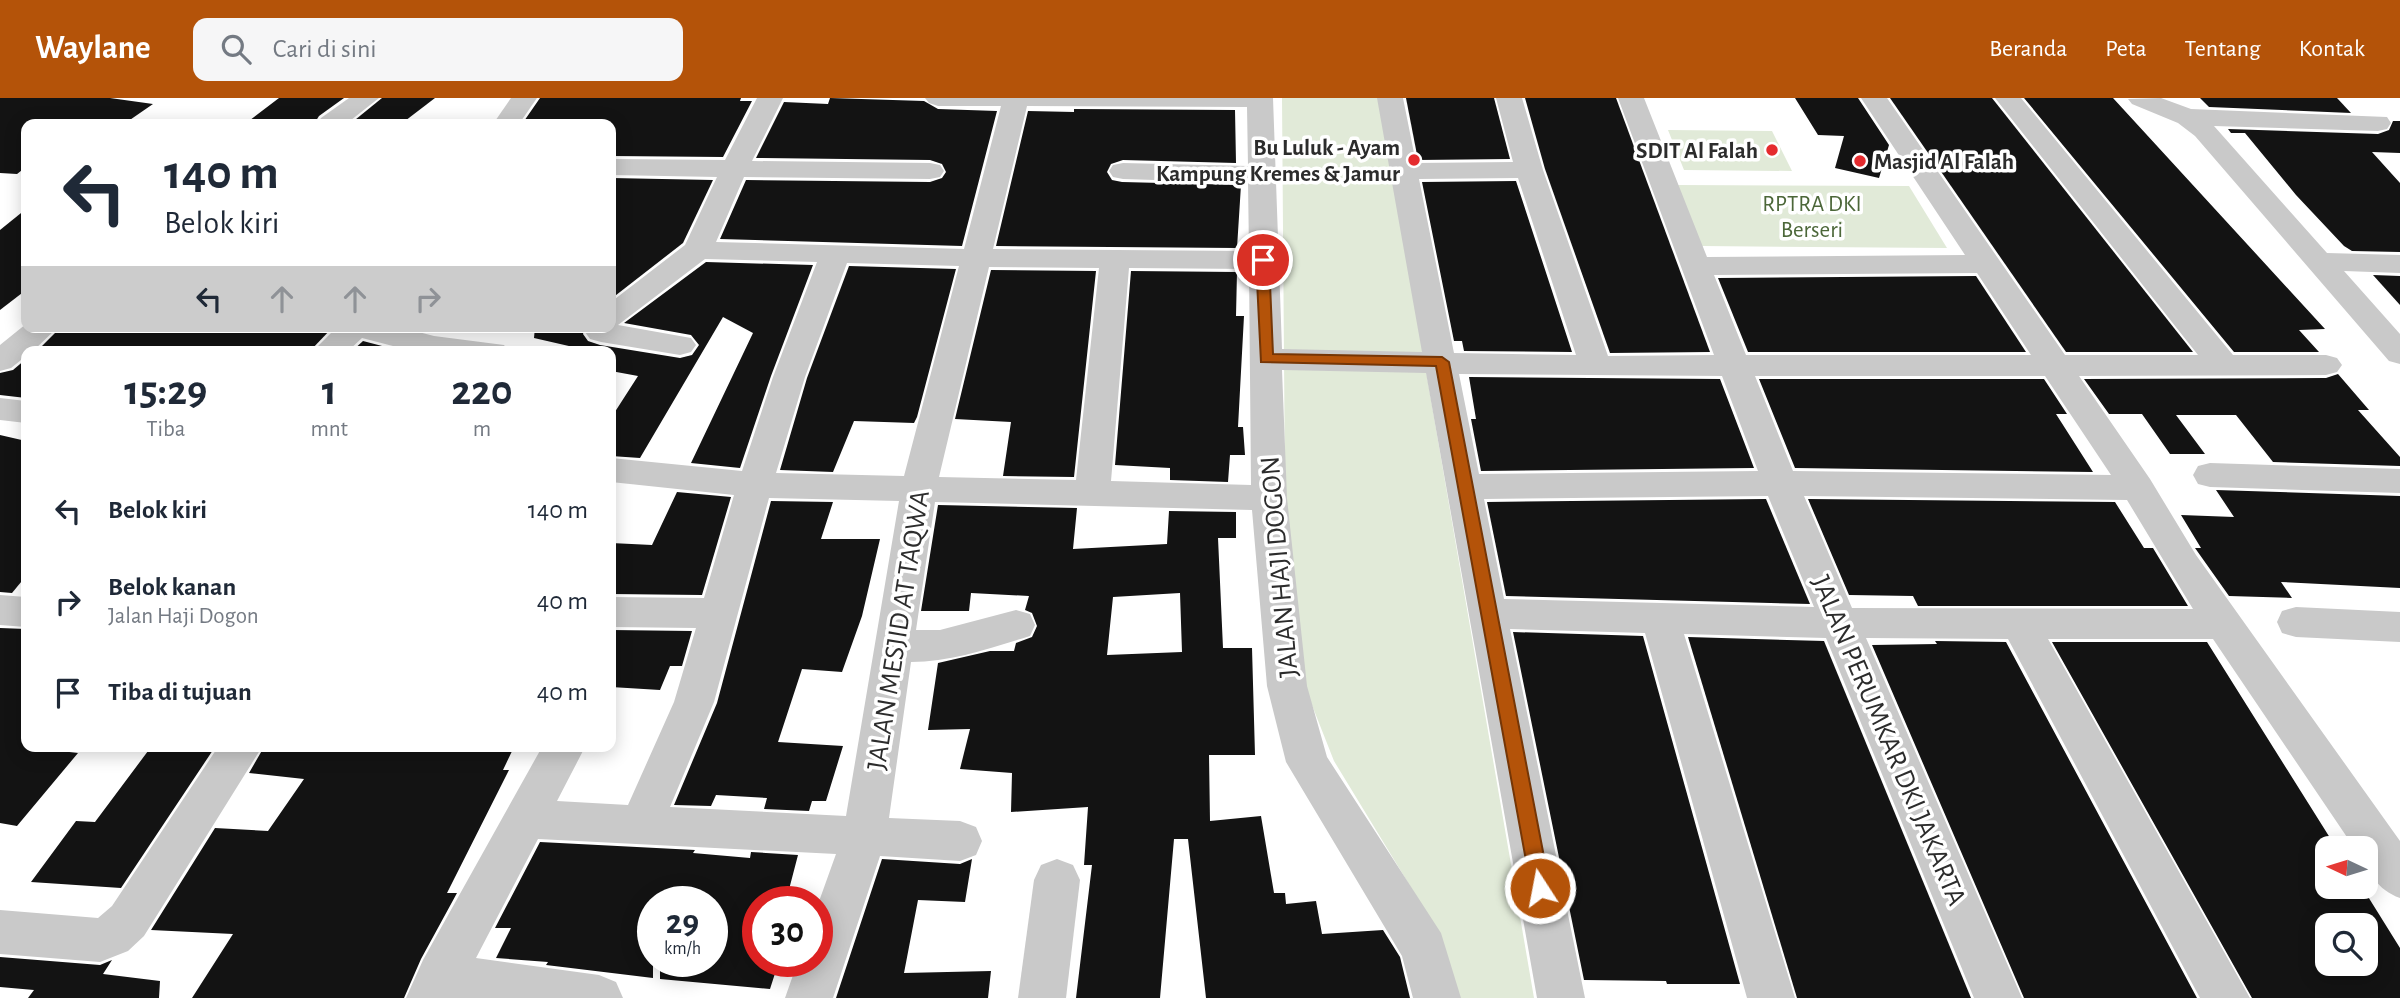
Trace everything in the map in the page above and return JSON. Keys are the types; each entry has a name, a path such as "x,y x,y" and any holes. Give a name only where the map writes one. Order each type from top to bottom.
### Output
{"street":[{"path":"337,119 366,98"},
{"path":"509,119 524,98"},
{"path":"616,319 698,250 734,169 770,98"},
{"path":"937,98 1260,98"},
{"name":"JALAN HAJI DOGON","path":"1260,98 1269,498 1287,686 1307,762 1424,949 1437,998"},
{"path":"1390,98 1561,998"},
{"path":"1509,98 1530,170 1596,366"},
{"path":"1632,98 1732,364"},
{"path":"1874,98 2138,488 2183,565 2400,878"},
{"path":"2008,98 2223,363"},
{"path":"2140,98 2187,117 2204,130 2400,354"},
{"path":"2140,98 2347,326"},
{"path":"977,258 1016,99"},
{"path":"2187,117 2378,123"},
{"path":"616,167 930,172"},
{"path":"1405,172 1530,170"},
{"path":"1124,172 1261,174"},
{"path":"698,250 977,258 1263,260"},
{"path":"642,823 694,702 755,485 789,377 835,255"},
{"name":"JALAN MESJID AT TAQWA","path":"809,998 864,837 919,488 977,258"},
{"path":"1092,493 1115,258"},
{"path":"2317,261 2400,264"},
{"path":"1697,266 1984,264"},
{"path":"0,361 35,333"},
{"path":"335,346 350,333"},
{"path":"398,333 434,346"},
{"path":"607,333 680,345"},
{"path":"1266,359 1596,366 1732,364 2055,367 2223,363 2326,365"},
{"name":"JALAN PERUMKAR DKI JAKARTA","path":"1732,364 1998,998"},
{"path":"0,409 21,411"},
{"path":"616,471 755,485 1269,498"},
{"path":"2210,475 2400,481"},
{"path":"1466,487 1782,483 2138,488"},
{"path":"0,610 21,612"},
{"path":"616,612 720,613"},
{"path":"1489,614 1841,623 2224,624"},
{"path":"1660,618 1771,998"},
{"path":"2296,622 2400,627"},
{"path":"2020,623 2226,998"},
{"path":"893,646 940,646 1016,625"},
{"path":"0,932 100,940 113,936 128,921 238,752"},
{"path":"561,752 435,987 598,998"},
{"path":"526,819 960,841"},
{"path":"1042,998 1057,880"}],"green space":[{"path":"1282,98 1379,98 1534,998 1460,998 1435,927 1334,761 1306,690 1285,487"},
{"path":"1668,130 1772,131 1792,171 1684,170"},
{"name":"RPTRA DKI Berseri","path":"1676,185 1909,186 1947,248 1701,246"}],"building":[{"path":"0,98 110,98 153,104 131,119 21,119 21,171 17,174 0,173"},
{"path":"279,98 344,98 317,119 252,119"},
{"path":"382,98 435,98 408,119 356,119"},
{"path":"540,98 741,98 740,101 752,101 723,157 616,156 616,119 525,119"},
{"path":"830,98 924,101 938,109 997,111 962,246 720,239 746,180 930,182 942,178 946,172 942,164 930,160 756,158 784,102 828,104"},
{"path":"1406,98 1494,98 1510,159 1418,160"},
{"path":"1525,98 1616,98 1710,352 1610,353 1545,169"},
{"path":"1795,98 1858,98 1889,145 1879,178 1835,168 1844,136 1818,135"},
{"path":"1890,98 1992,98 2193,352 2066,352"},
{"path":"2024,98 2113,98 2325,329 2299,330 2319,352 2234,352"},
{"path":"2200,98 2337,98 2351,113 2209,107"},
{"path":"1074,109 1235,110 1236,163 1123,160 1111,164 1107,172 1112,180 1122,182 1241,185 1237,248 996,246 1028,111 1074,112"},
{"path":"2393,121 2400,121 2400,153 2372,152 2400,183 2400,252 2352,251 2344,246 2296,195 2245,133 2231,133 2228,129 2378,134 2389,130"},
{"path":"616,178 713,180 683,243 616,295"},
{"path":"1516,181 1572,352 1464,351 1462,341 1454,341 1422,182"},
{"path":"21,213 21,294 0,310 0,230"},
{"path":"706,262 813,265 740,468 691,463 753,333 723,317 640,458 616,456 616,410 638,376 616,372 616,348 680,358 692,355 699,345 691,335 624,323"},
{"path":"849,266 956,269 917,417 914,423 854,421 833,472 780,470 807,378"},
{"path":"991,270 1096,271 1074,477 1003,476 1011,422 955,419"},
{"path":"1131,271 1237,272 1236,316 1244,316 1238,427 1243,427 1245,455 1230,455 1228,482 1170,480 1170,468 1115,465"},
{"path":"2373,275 2400,276 2400,305"},
{"path":"1976,276 2026,352 1748,352 1718,278"},
{"path":"55,333 327,333 315,346 42,346"},
{"path":"534,333 583,333 588,341 606,346 569,346 534,338"},
{"path":"363,341 382,346 358,346"},
{"path":"21,363 21,397 0,395 0,373 13,370"},
{"path":"2338,374 2369,410 2358,410 2400,457 2400,466 2273,462 2236,415 2176,415 2205,454 2170,454 2142,414 2109,414 2084,379 2326,378"},
{"path":"1469,377 1720,379 1754,468 1481,471 1471,419 1476,419"},
{"path":"1759,379 2044,379 2067,414 2056,414 2093,472 1795,468"},
{"path":"0,435 21,440 21,582 12,593 0,592"},
{"path":"2216,490 2400,496 2400,588 2281,582 2292,598 2229,596 2195,548 2201,548 2181,515 2234,517"},
{"path":"677,492 731,497 702,595 616,594 616,543 652,545"},
{"path":"1766,499 1810,604 1506,596 1487,502"},
{"path":"1808,499 2115,502 2144,548 2153,548 2188,606 1918,606 1913,596 1849,595"},
{"path":"771,501 833,502 821,539 880,539 862,616 842,672 802,669 778,742 843,746 826,801 812,801 809,811 764,809 767,798 716,795 711,806 674,805 717,703"},
{"path":"938,505 1077,508 1073,549 1167,544 1169,511 1236,512 1236,538 1218,538 1223,648 1252,648 1255,755 1209,755 1210,821 1261,816 1274,893 1285,893 1286,904 1316,901 1322,934 1383,930 1400,957 1410,998 1206,998 1188,839 1174,839 1160,998 1076,998 1092,865 1084,865 1088,807 1011,812 1012,773 960,769 970,729 928,730 938,663 990,651 1014,651 1016,643 1032,637 1037,626 1032,613 1025,610 1029,596 971,593 969,611 921,611","holes":["1180,593 1182,652 1107,655 1113,597"]},
{"path":"0,628 21,629 21,752 78,753 17,826 0,823"},
{"path":"616,630 692,631 682,666 670,666 660,690 616,687"},
{"path":"1513,632 1643,636 1740,984 1584,980"},
{"path":"1688,637 1824,641 1971,998 1797,998"},
{"path":"1935,641 2006,642 2197,998 2024,998 1872,645 1937,644"},
{"path":"2052,642 2207,642 2329,836 2315,836 2315,900 2370,900 2400,948 2400,998 2252,998"},
{"path":"147,752 212,752 121,888 31,882 76,821 95,822"},
{"path":"261,752 512,752 503,770 509,770 447,893 457,893 421,959 404,998 192,998 233,934 151,930 215,828 268,831 304,779 249,773"},
{"path":"540,842 695,850 693,853 750,858 751,852 798,855 790,886 742,886 742,977 774,977 770,989 660,979 728,977 728,886 637,886 637,976 546,965 548,962 496,958 511,928 495,928"},
{"path":"882,859 960,864 972,859 965,902 918,900 904,973 991,971 988,998 836,998"},
{"path":"0,957 100,965 112,960 103,974 160,981 159,998 28,998 34,990 0,987"}],"place":[{"name":"SDIT Al Falah","path":"1772,150"},
{"name":"Bu Luluk - Ayam Kampung Kremes & Jamur","path":"1414,160"},
{"name":"Masjid Al Falah","path":"1860,161"}],"route":[{"path":"1263,260 1266,359 1442,362 1540,888"}]}
